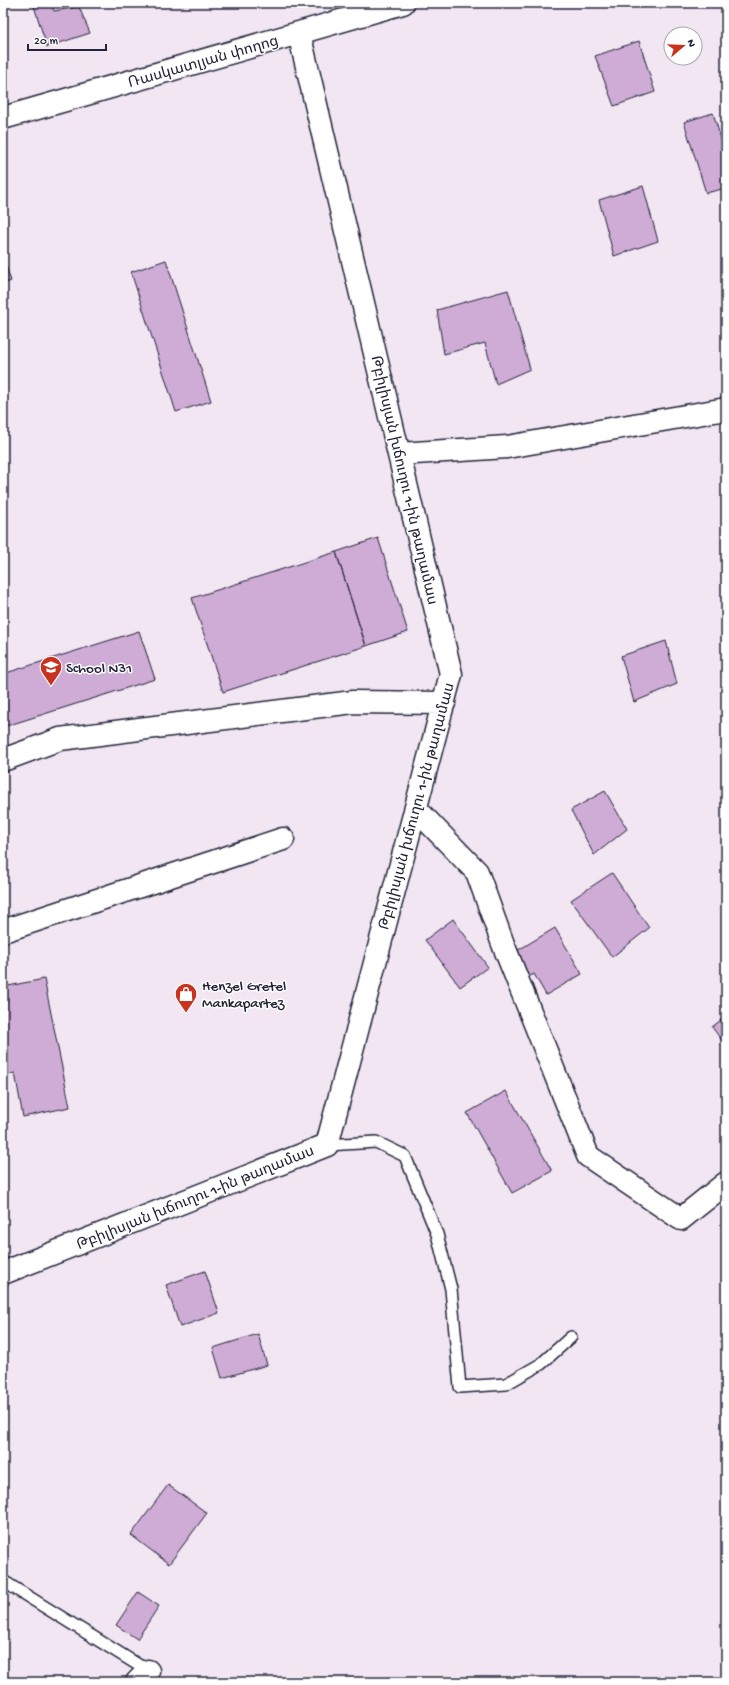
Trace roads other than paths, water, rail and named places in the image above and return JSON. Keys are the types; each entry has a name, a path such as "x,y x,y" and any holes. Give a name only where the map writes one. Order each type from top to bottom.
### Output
{"street":[{"name":"Ռասկատլյան փողոց","path":"3,118 403,3"},
{"name":"Թբիլիսյան խճուղու 1-ին թաղամաս","path":"3,1272 327,1145 451,674 299,33"},
{"path":"399,454 507,447 726,409"},
{"path":"3,760 60,739 353,702 444,703"},
{"path":"416,809 477,872 503,944 588,1156 681,1219 726,1183"},
{"path":"3,931 283,840"}],"lane":[{"path":"327,1145 376,1142 405,1156 437,1234 451,1289 460,1388 506,1384 541,1364 571,1337"},
{"path":"3,1581 143,1676"}],"place":[{"name":"School N31","path":"51,686"},
{"name":"Henzel Gretel Mankapartez","path":"186,1014"}]}
